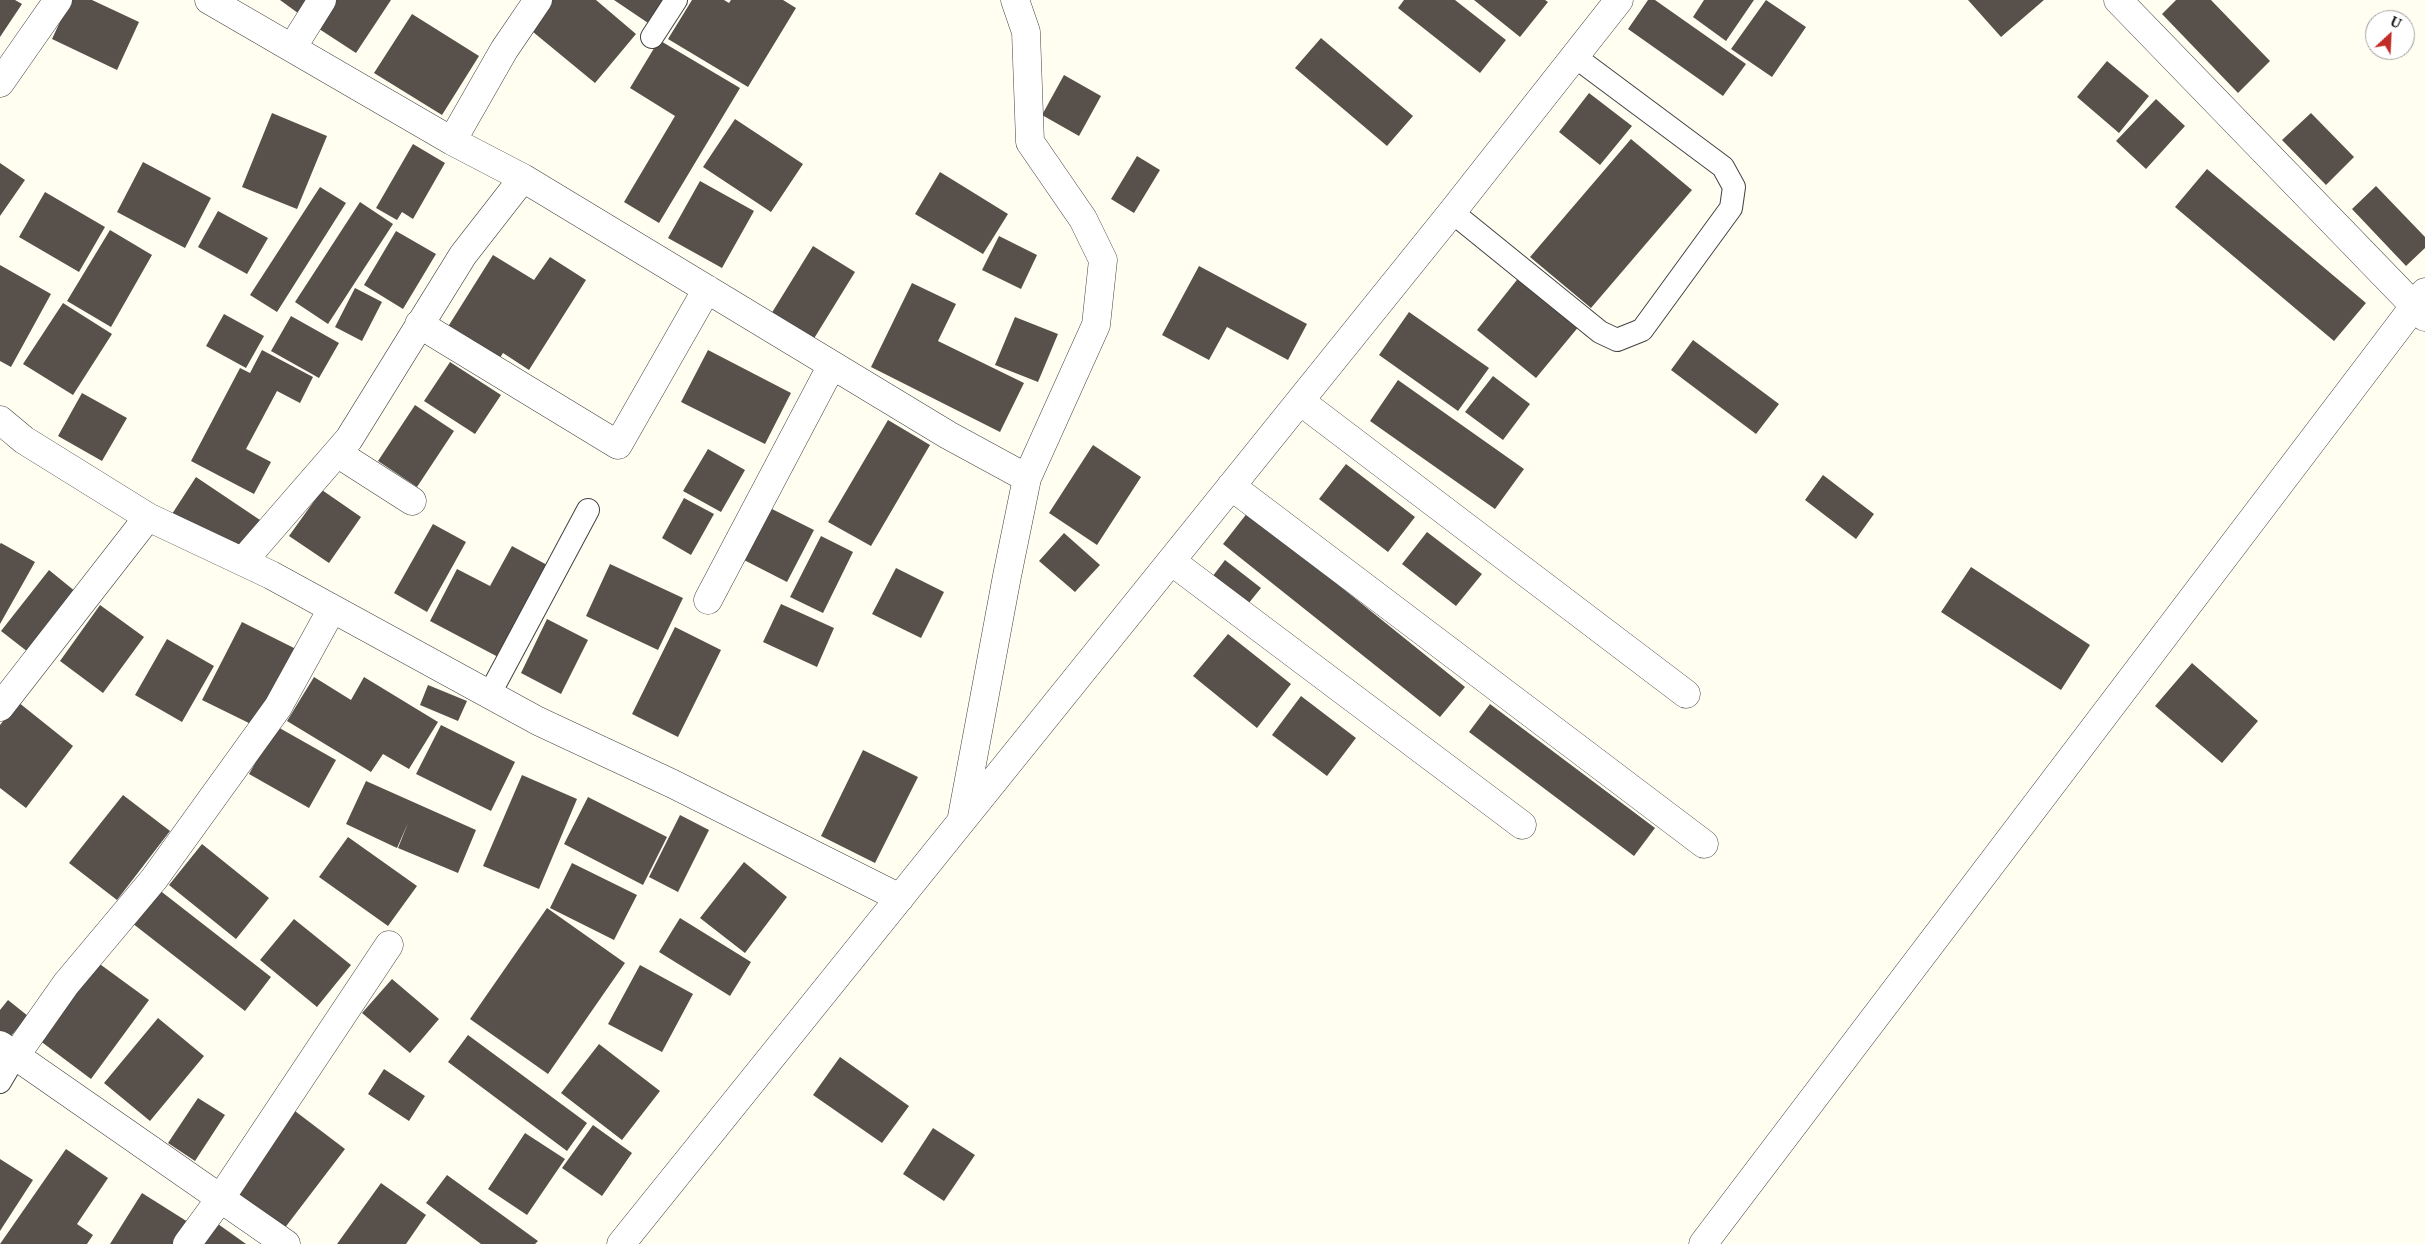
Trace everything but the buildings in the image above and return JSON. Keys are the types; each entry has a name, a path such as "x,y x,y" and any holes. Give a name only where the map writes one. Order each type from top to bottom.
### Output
{"street":[{"path":"0,84 58,0"},
{"path":"209,0 452,141 523,178 832,365 948,434 1027,478"},
{"path":"292,48 322,0"},
{"path":"452,141 504,50 538,0"},
{"path":"961,822 1027,478 1096,325 1103,260 1083,219 1030,142 1026,32 1015,0"},
{"path":"621,1244 1452,212 1618,0"},
{"path":"1703,1244 2421,304 2118,0"},
{"path":"243,561 349,439 463,255 523,178"},
{"path":"419,324 618,445 707,289"},
{"path":"708,600 832,365"},
{"path":"1300,400 1686,694"},
{"path":"0,420 24,440 148,517 271,575 538,721 673,784 900,898"},
{"path":"337,453 412,501"},
{"path":"1231,486 1704,844"},
{"path":"0,707 148,517"},
{"path":"1171,561 1522,825"},
{"path":"286,1244 8,1050 154,879 278,707 328,618 330,608"},
{"path":"187,1244 390,945"}],"lane":[{"path":"652,37 676,0"},
{"path":"1452,212 1600,332 1616,340 1642,330 1731,208 1734,187 1723,167 1574,56"},
{"path":"490,695 588,510"},
{"path":"0,1082 8,1050"}]}
